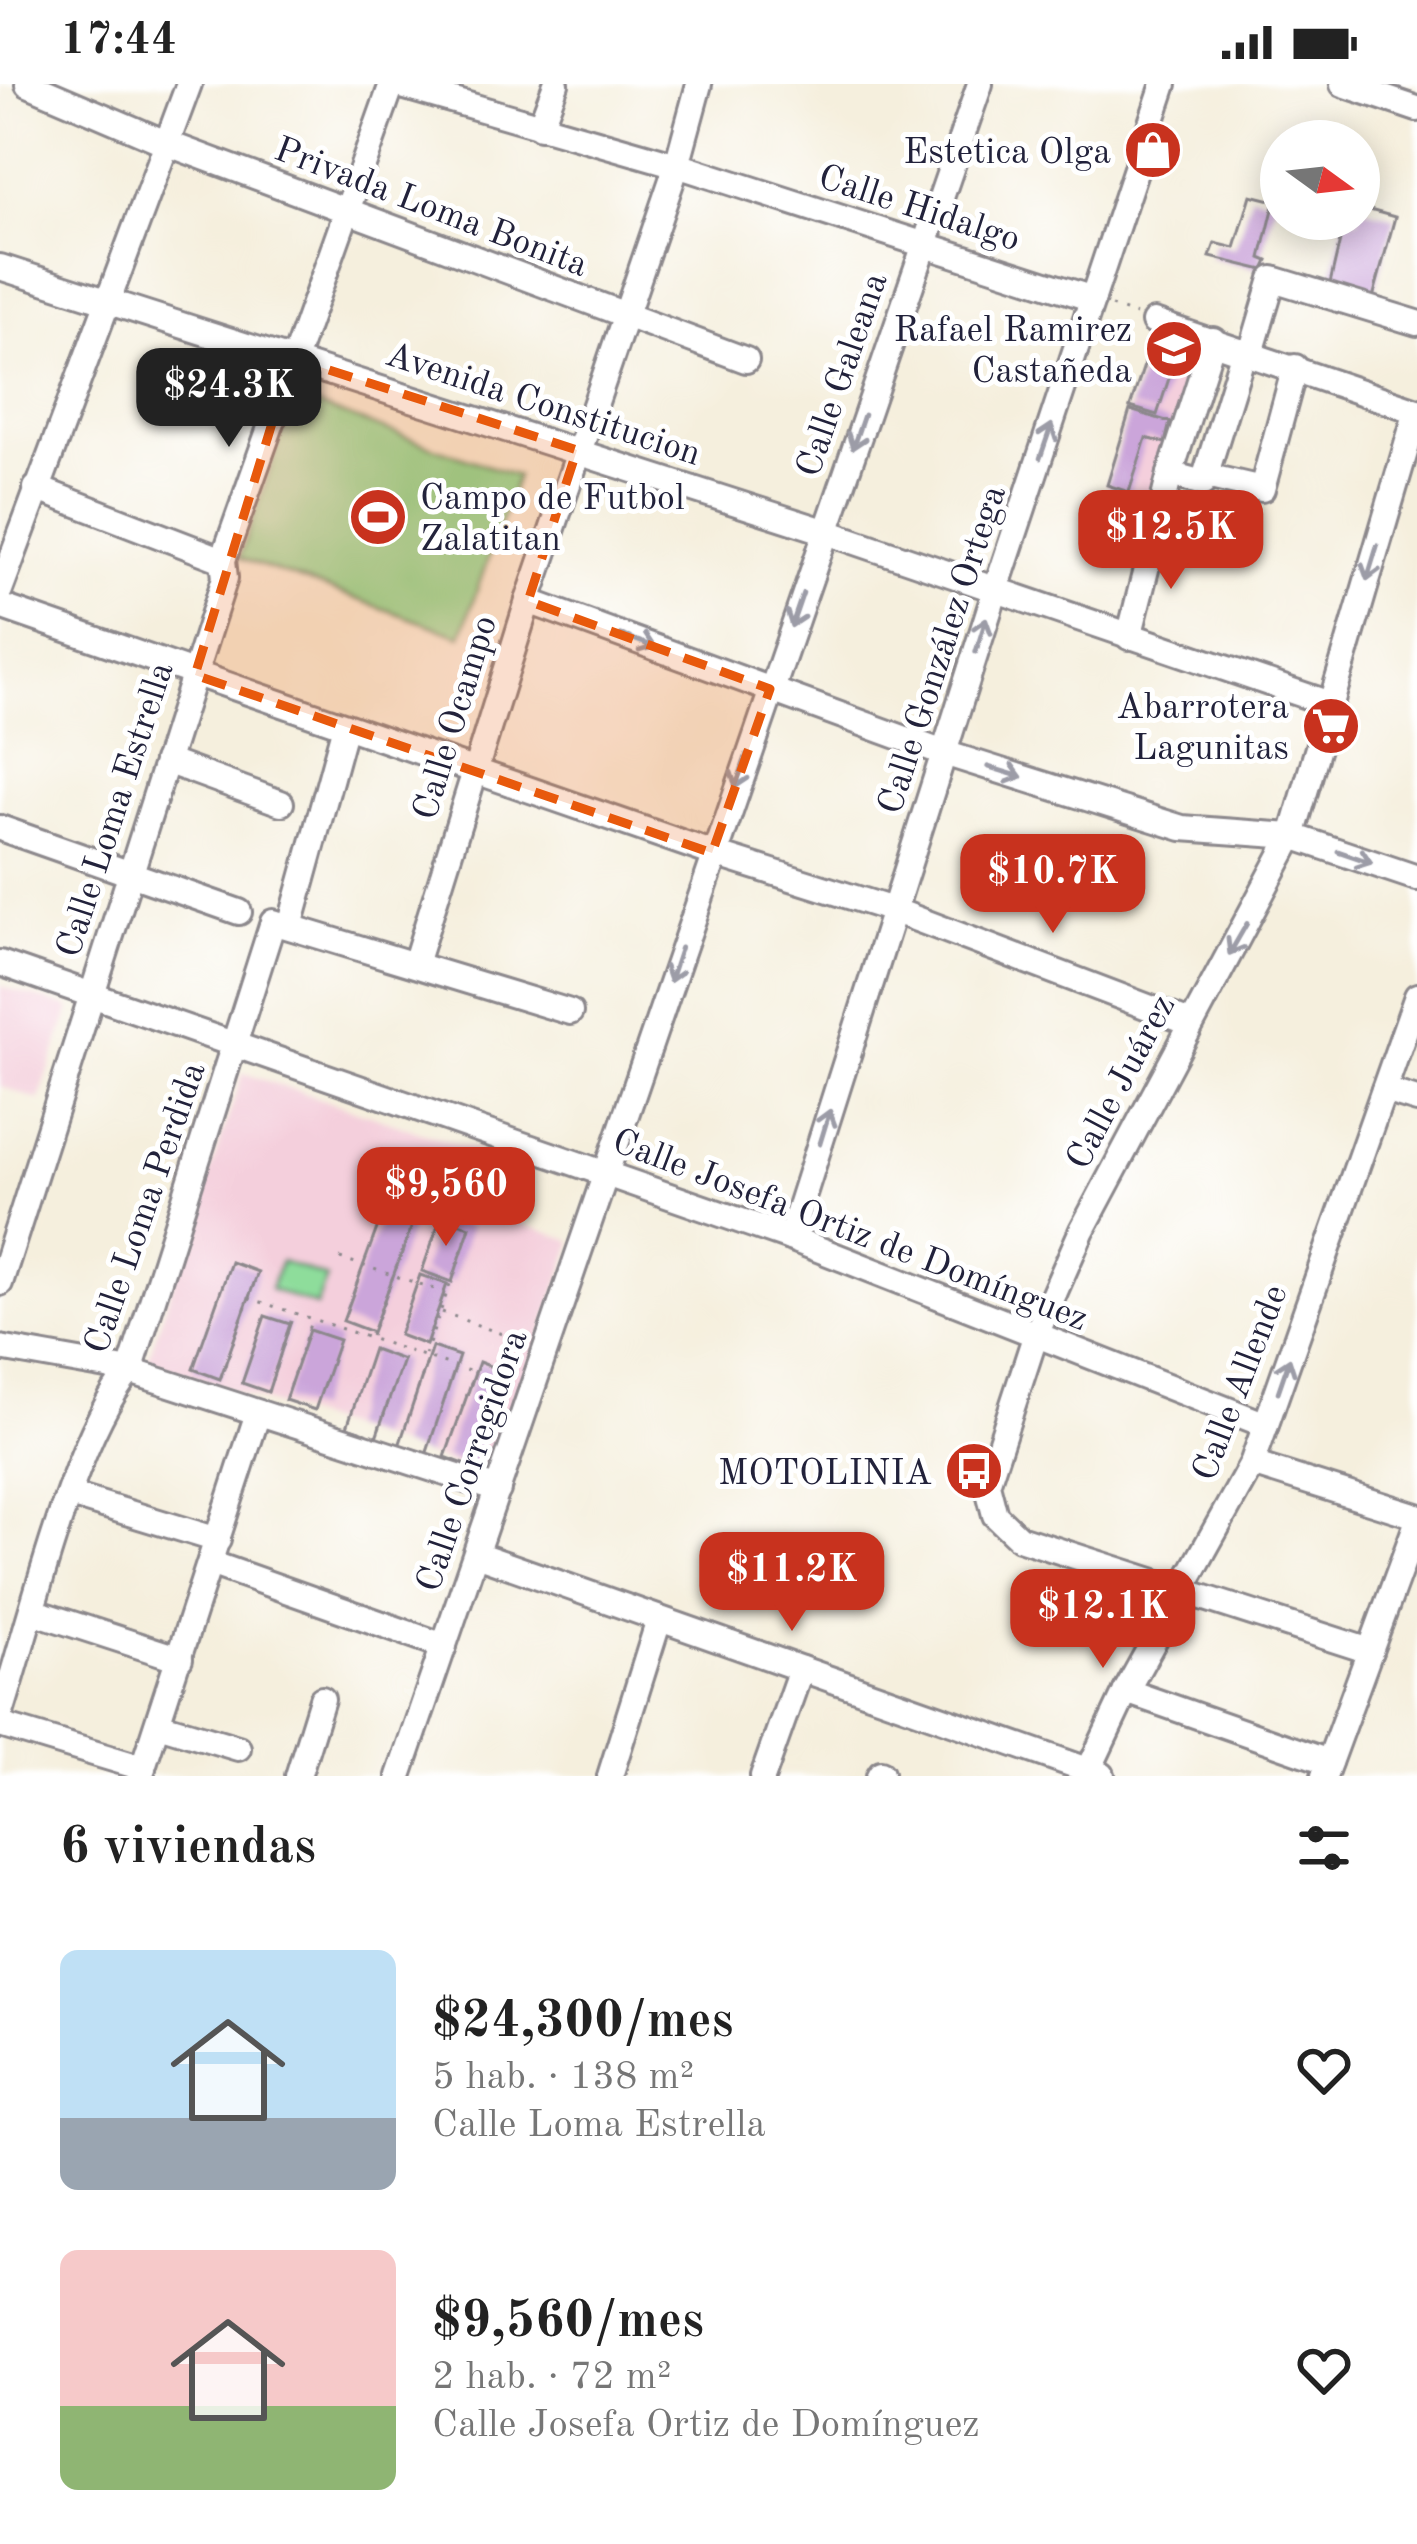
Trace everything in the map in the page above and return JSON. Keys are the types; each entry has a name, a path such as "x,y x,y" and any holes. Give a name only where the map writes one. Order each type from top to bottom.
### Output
{"street":[{"name":"Privada Loma Bonita","path":"28,84 166,143 746,360"},
{"path":"0,590 189,84"},
{"name":"Calle Hidalgo","path":"394,84 677,165 1093,299"},
{"name":"Calle Loma Estrella","path":"0,1283 195,675 224,578 223,560 394,84"},
{"path":"540,127 556,84"},
{"name":"Calle Ocampo","path":"416,964 527,601 677,165 699,84"},
{"name":"Calle Galeana","path":"770,689 980,84"},
{"name":"Calle González Ortega","path":"790,1238 995,592 1164,84"},
{"path":"1343,84 1417,109"},
{"name":"Avenida Constitucion","path":"0,267 824,531 1330,704"},
{"path":"1170,474 1203,483 1273,279 1417,322"},
{"path":"1154,322 1417,411"},
{"path":"1129,637 1170,474 1213,340"},
{"path":"1205,476 1262,490 1295,367"},
{"name":"Calle Juárez","path":"1179,1594 1019,1538 995,1515 987,1484 1035,1337 1082,1230 1292,836 1417,411"},
{"path":"36,488 223,560"},
{"path":"527,601 944,753 1182,828 1292,836 1417,878"},
{"path":"0,605 712,854 893,910 1190,1023"},
{"name":"Calle Corregidora","path":"399,1776 770,689"},
{"name":"Calle Loma Perdida","path":"0,1720 70,1495 107,1404 130,1371 345,726"},
{"path":"166,761 281,803"},
{"path":"0,828 239,912"},
{"path":"282,924 570,1012"},
{"name":"Calle Josefa Ortiz de Domínguez","path":"0,963 790,1238 1266,1425"},
{"name":"Calle Allende","path":"1093,1774 1126,1691 1252,1464 1417,996"},
{"path":"1384,1090 1417,1100"},
{"path":"0,1348 130,1371 263,1402 498,1490"},
{"path":"0,1720 141,1772 263,1402"},
{"path":"1126,1691 1326,1769 1417,1519 1252,1464"},
{"path":"70,1495 445,1646"},
{"path":"476,1555 1093,1774"},
{"path":"1179,1594 1370,1651"},
{"path":"34,1612 180,1659"},
{"path":"610,1776 659,1619"},
{"path":"763,1776 801,1670"},
{"path":"298,1776 322,1699"},
{"path":"158,1724 238,1748"}],"path":[{"path":"1093,299 1154,322"},
{"path":"370,1338 422,1197"},
{"path":"414,1401 470,1227"},
{"path":"340,1258 447,1293"},
{"path":"220,1378 258,1272"},
{"path":"249,1298 475,1373"},
{"path":"440,1312 546,1349"},
{"path":"263,1402 294,1313"},
{"path":"285,1400 312,1319"},
{"path":"377,1436 406,1350"},
{"path":"446,1454 478,1364"}],"highlighted area":[{"path":"292,358 577,450 528,601 770,689 712,853 195,675"}],"shaded area":[{"path":"1151,338 1197,352 1150,501 1106,488"},
{"path":"0,986 70,1008 39,1100 0,1086"},
{"path":"243,1073 513,1163 495,1215 573,1241 494,1478 147,1362"}],"green space":[{"name":"Campo de Futbol Zalatitan","path":"295,398 517,476 461,636 239,558"},
{"path":"281,1261 327,1278 316,1306 270,1289"}],"building":[{"path":"1251,195 1260,197 1260,240 1265,240 1261,258 1268,261 1264,270 1210,257 1215,243 1235,248"},
{"path":"1380,213 1395,217 1371,305 1328,292 1340,240 1380,240"},
{"path":"1153,339 1179,348 1157,415 1130,407"},
{"path":"1130,410 1170,422 1165,443 1146,438 1129,492 1107,485"},
{"path":"394,1182 424,1194 372,1332 343,1321"},
{"path":"441,1217 470,1227 452,1282 422,1271"},
{"path":"231,1262 258,1272 220,1379 193,1369"},
{"path":"420,1275 447,1284 426,1345 399,1335"},
{"path":"265,1316 290,1324 268,1392 242,1383"},
{"path":"309,1330 339,1340 315,1410 285,1400"},
{"path":"432,1347 459,1356 426,1455 399,1446"},
{"path":"373,1349 403,1360 376,1437 347,1427"},
{"path":"479,1362 505,1372 472,1467 445,1457"}],"place":[{"name":"Estetica Olga","path":"1153,150"},
{"name":"Rafael Ramirez Castañeda","path":"1174,349"},
{"name":"Campo de Futbol Zalatitan","path":"378,517"},
{"name":"Abarrotera Lagunitas","path":"1331,726"},
{"name":"MOTOLINIA","path":"974,1471"}]}
